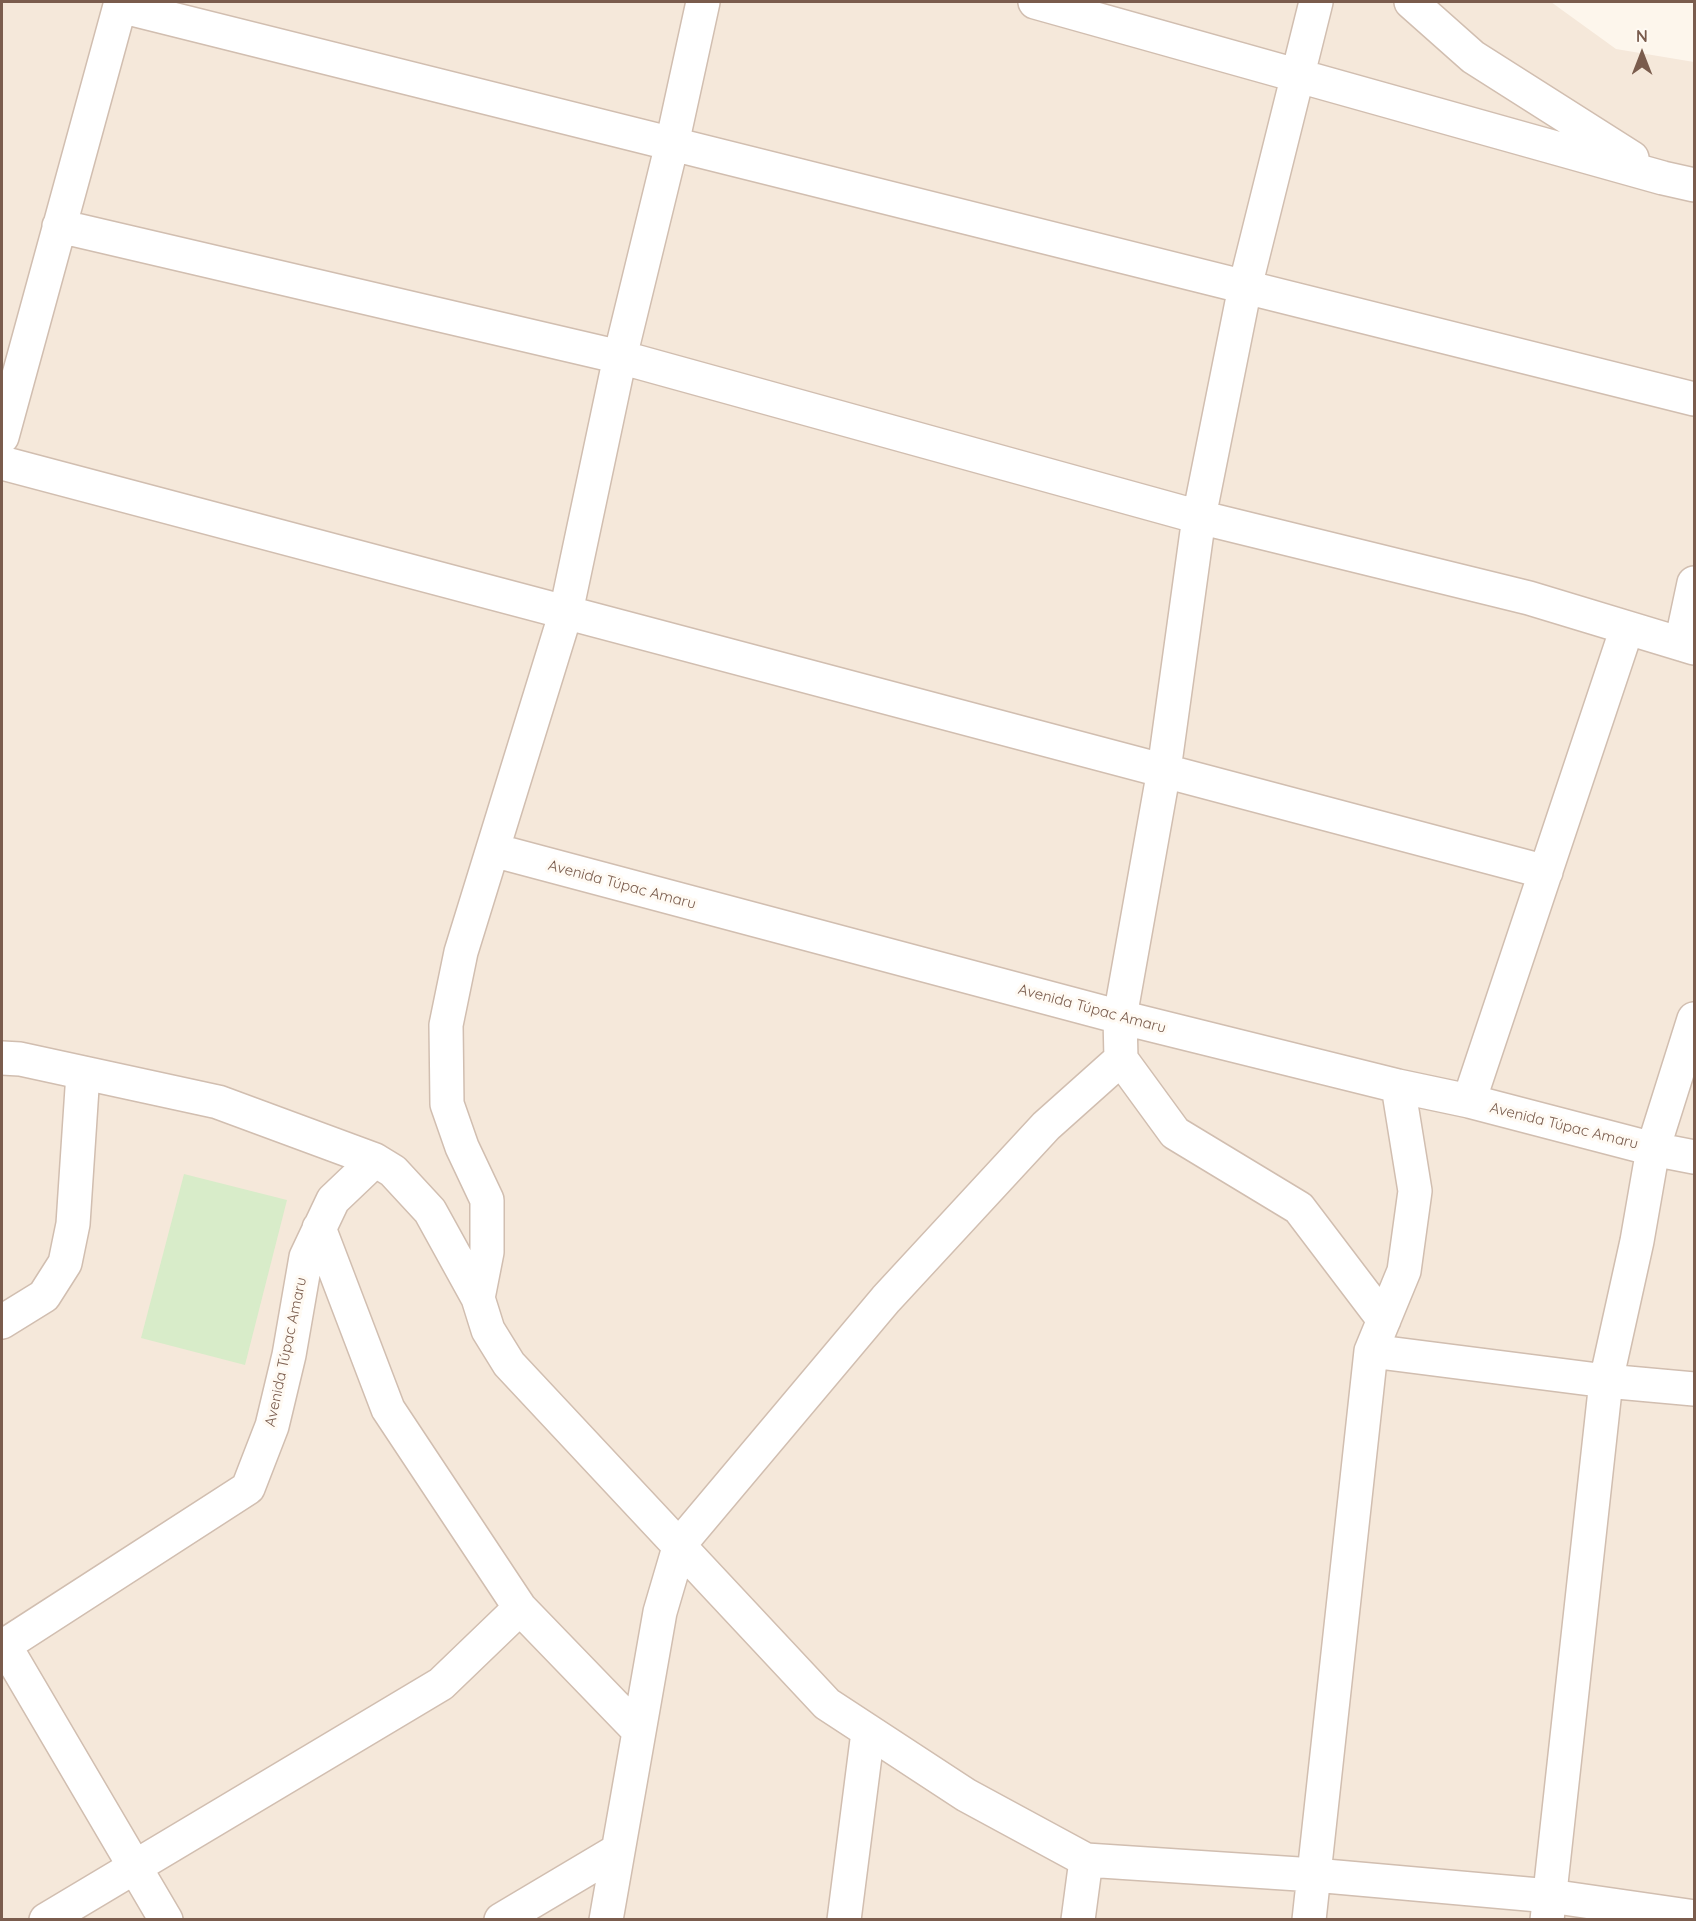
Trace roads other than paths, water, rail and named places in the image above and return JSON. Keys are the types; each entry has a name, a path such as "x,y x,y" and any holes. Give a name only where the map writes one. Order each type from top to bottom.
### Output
{"street":[{"path":"478,1298 487,1252 487,1200 462,1147 447,1104 446,1025 461,952 566,612 620,357 704,2"},
{"path":"1035,2 1663,178 1695,185"},
{"path":"1316,2 1245,287 1199,517 1164,770 1120,1017 1121,1059 1175,1133 1299,1208 1384,1320"},
{"path":"1411,2 1473,57 1663,178"},
{"path":"2,437 121,4 1695,399"},
{"path":"59,226 620,357 1199,517 1530,598 1688,646 1695,583"},
{"path":"2,463 1546,872"},
{"path":"1469,1101 1627,628"},
{"name":"Avenida Túpac Amaru","path":"493,850 1120,1017 1398,1086 1469,1101 1653,1149 1695,1157"},
{"path":"1549,1908 1606,1381 1637,1240 1653,1149 1695,1019"},
{"path":"2,1058 20,1059 218,1102 375,1160 393,1171 430,1211 478,1298 488,1330 509,1364 680,1544 827,1704 966,1795 1086,1860 1314,1875 1549,1908 1695,1917"},
{"path":"606,1920 660,1612 680,1544 886,1299 1046,1126 1121,1059"},
{"path":"2,1322 44,1296 65,1263 73,1224 83,1073"},
{"path":"1309,1920 1371,1351 1404,1271 1415,1191 1398,1086"},
{"name":"Avenida Túpac Amaru","path":"3,1646 248,1488 272,1426 289,1355 306,1257 333,1200 375,1160"},
{"path":"319,1228 388,1409 520,1608 638,1730"},
{"path":"1371,1351 1606,1381 1695,1389"},
{"path":"46,1920 441,1684 520,1608"},
{"path":"3,1646 166,1920"},
{"path":"844,1920 868,1732"},
{"path":"501,1920 617,1851"},
{"path":"1078,1920 1086,1860"}]}
